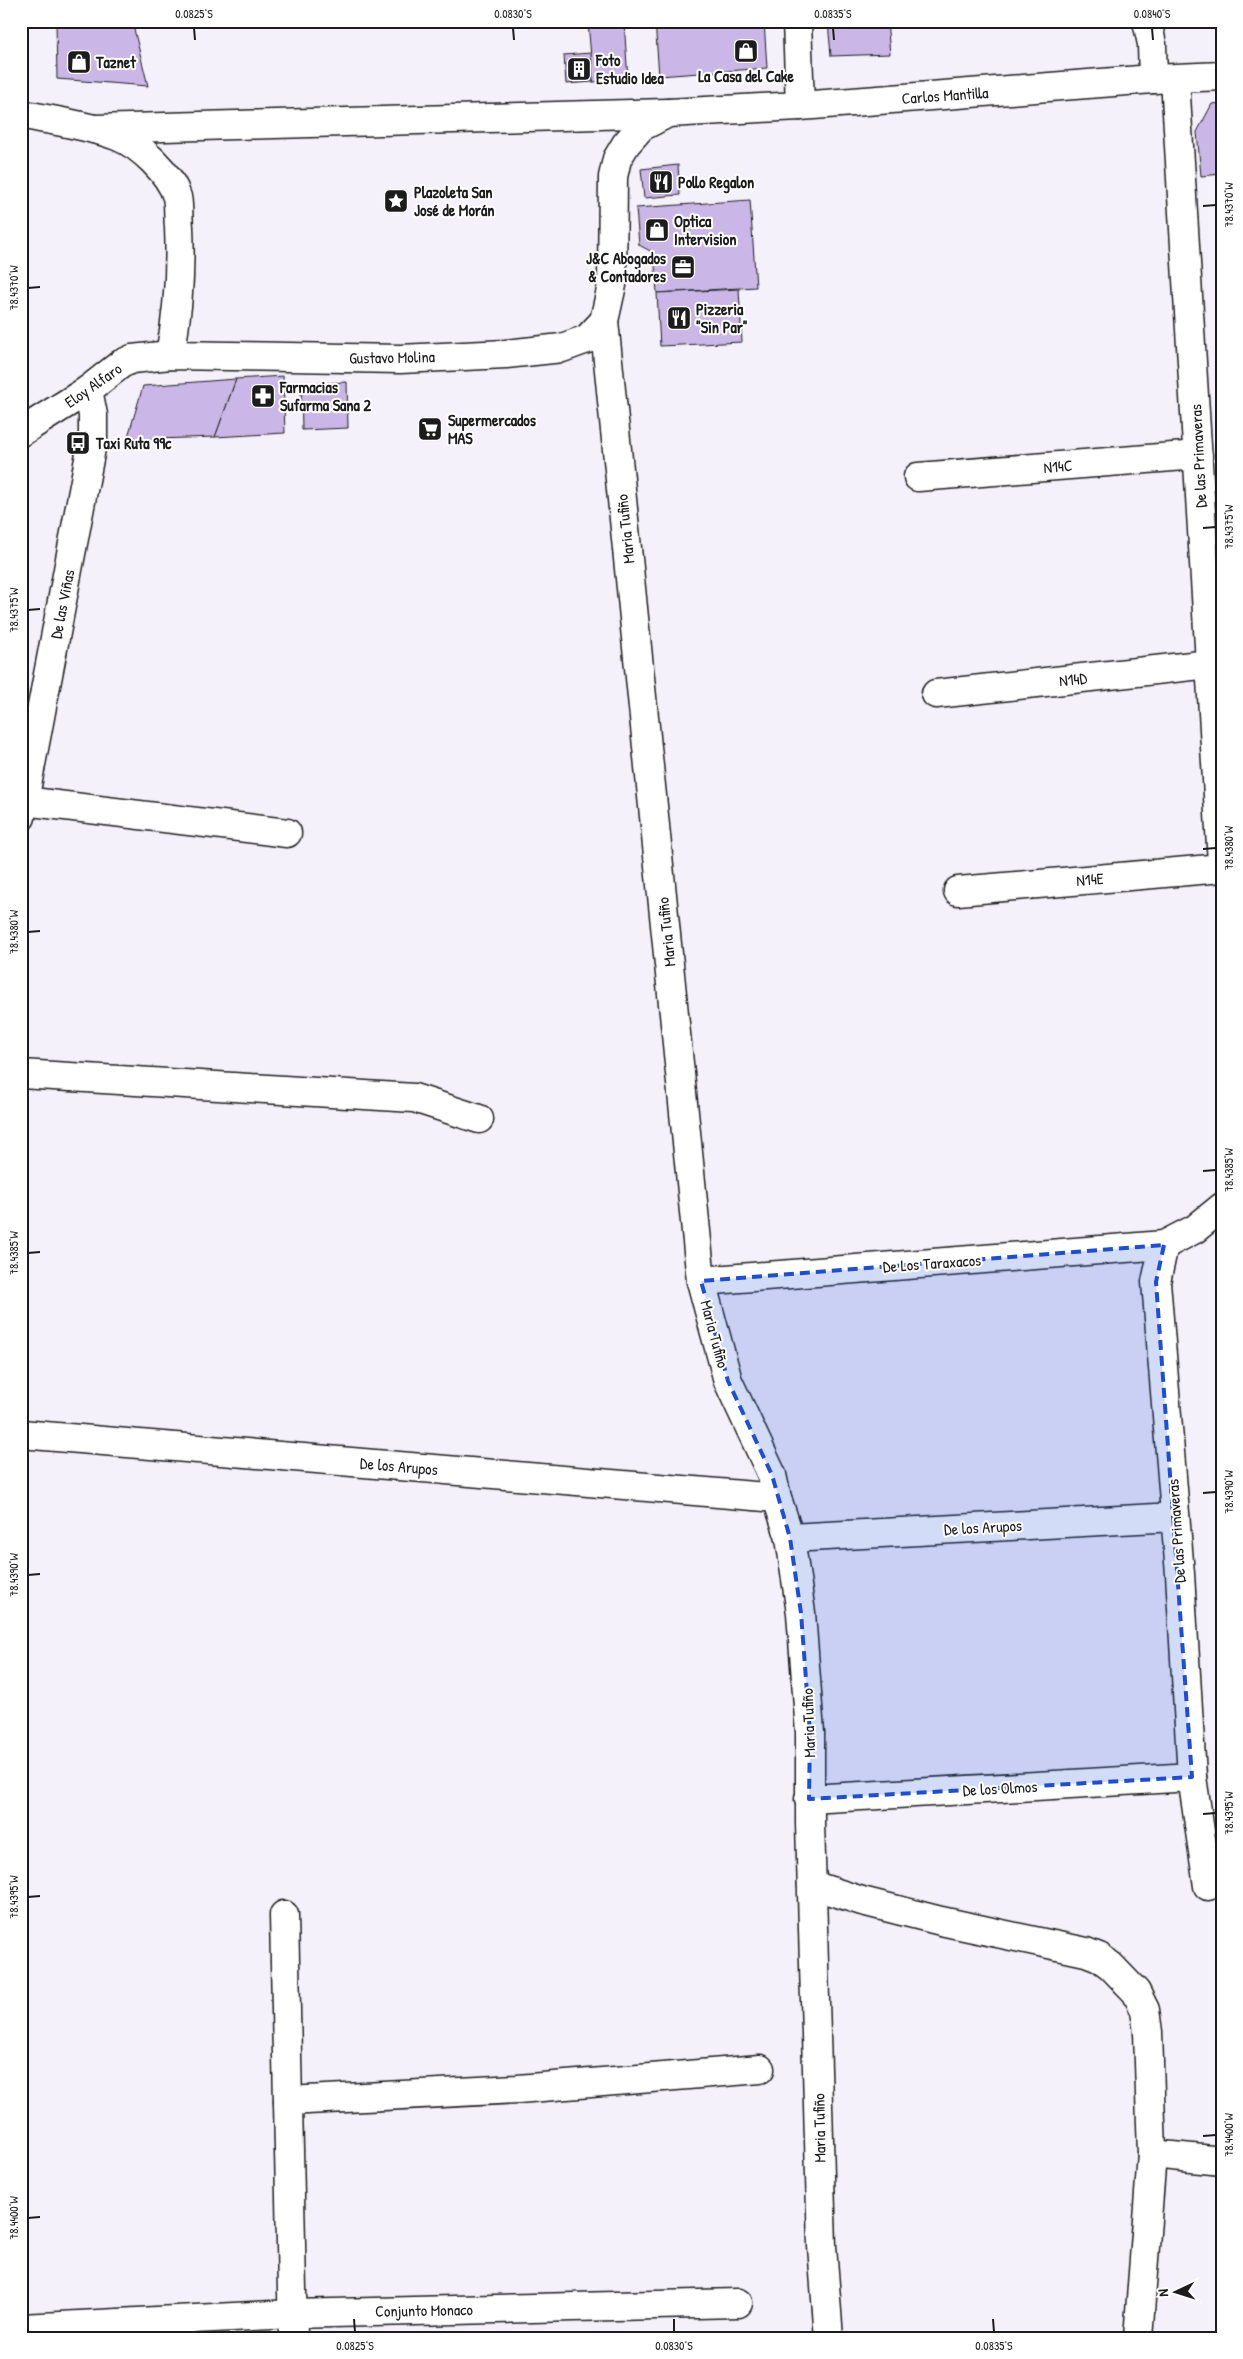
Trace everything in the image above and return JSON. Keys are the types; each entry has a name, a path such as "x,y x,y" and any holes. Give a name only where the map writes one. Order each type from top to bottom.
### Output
{"street":[{"path":"797,21 800,106"},
{"name":"De las Primaveras","path":"1147,21 1152,44 1164,79 1198,455 1222,863"},
{"name":"Carlos Mantilla","path":"92,129 668,113 800,106 1222,76"},
{"path":"604,320 612,285 613,177 616,160 626,144 641,127 668,113"},
{"path":"21,114 118,136 138,148 156,163 177,197 180,256 177,317 170,355"},
{"name":"Gustavo Molina","path":"170,355 400,359 506,354 562,348 587,339 604,320"},
{"name":"Maria Tufiño","path":"604,320 701,1281 728,1381 772,1474 777,1498 790,1538 801,1613 810,1733 809,1799 822,2246 829,2338"},
{"name":"Eloy Alfaro","path":"21,432 88,390 122,364 132,359 170,355"},
{"name":"De las Viñas","path":"23,809 94,438 93,415 88,390"},
{"name":"N14C","path":"918,477 1198,455"},
{"name":"N14D","path":"936,694 1210,664"},
{"path":"23,809 287,833"},
{"name":"N14E","path":"958,891 1222,868"},
{"path":"21,1074 414,1098 478,1119"},
{"path":"1164,1245 1195,1229 1222,1207"},
{"name":"De las Primaveras","path":"1164,1245 1156,1282 1175,1517 1192,1776 1208,1886"},
{"name":"De Los Taraxacos","path":"701,1281 1164,1245"},
{"name":"De los Arupos","path":"21,1434 777,1498"},
{"name":"De los Arupos","path":"790,1538 1175,1517"},
{"name":"De los Olmos","path":"809,1799 1192,1776"},
{"path":"812,1885 862,1901 941,1922 1075,1949 1099,1957 1111,1966 1136,1992 1145,2010 1151,2058 1152,2154 1138,2338"},
{"path":"284,1915 293,2326"},
{"path":"288,2101 518,2089 760,2069"},
{"path":"1152,2154 1222,2161"},
{"name":"Conjunto Monaco","path":"21,2328 293,2326 738,2303"}],"highlighted area":[{"path":"1164,1245 1156,1282 1192,1777 809,1799 810,1733 801,1613 790,1538 772,1475 728,1381 701,1281"}],"building":[{"path":"56,21 132,21 148,86 57,79"},
{"path":"588,21 624,21 628,80 593,82"},
{"path":"655,21 764,21 767,68 659,76"},
{"path":"828,21 887,21 890,54 831,56"},
{"name":"Foto Estudio Idea","path":"591,53 593,82 566,84 564,55"},
{"path":"1222,103 1222,174 1201,176 1197,132 1212,104"},
{"name":"Pollo Regalon","path":"678,165 680,195 644,198 641,169"},
{"path":"750,200 756,287 657,293 654,253 639,245 636,208"},
{"path":"739,289 742,342 660,346 657,293"},
{"path":"283,376 285,433 215,437 236,379"},
{"path":"236,379 215,437 127,440 143,386"},
{"path":"347,382 348,428 302,430 301,384"}],"place":[{"name":"La Casa del Cake","path":"746,51"},
{"name":"Taznet","path":"79,62"},
{"name":"Foto Estudio Idea","path":"579,69"},
{"name":"Pollo Regalon","path":"661,182"},
{"name":"Plazoleta San José de Morán","path":"396,201"},
{"name":"Optica Intervision","path":"657,230"},
{"name":"J&C Abogados & Contadores","path":"683,267"},
{"name":"Pizzeria \"Sin Par\"","path":"679,318"},
{"name":"Farmacias Sufarma Sana 2","path":"263,396"},
{"name":"Supermercados MAS","path":"430,429"},
{"name":"Taxi Ruta 99c","path":"78,443"}]}
